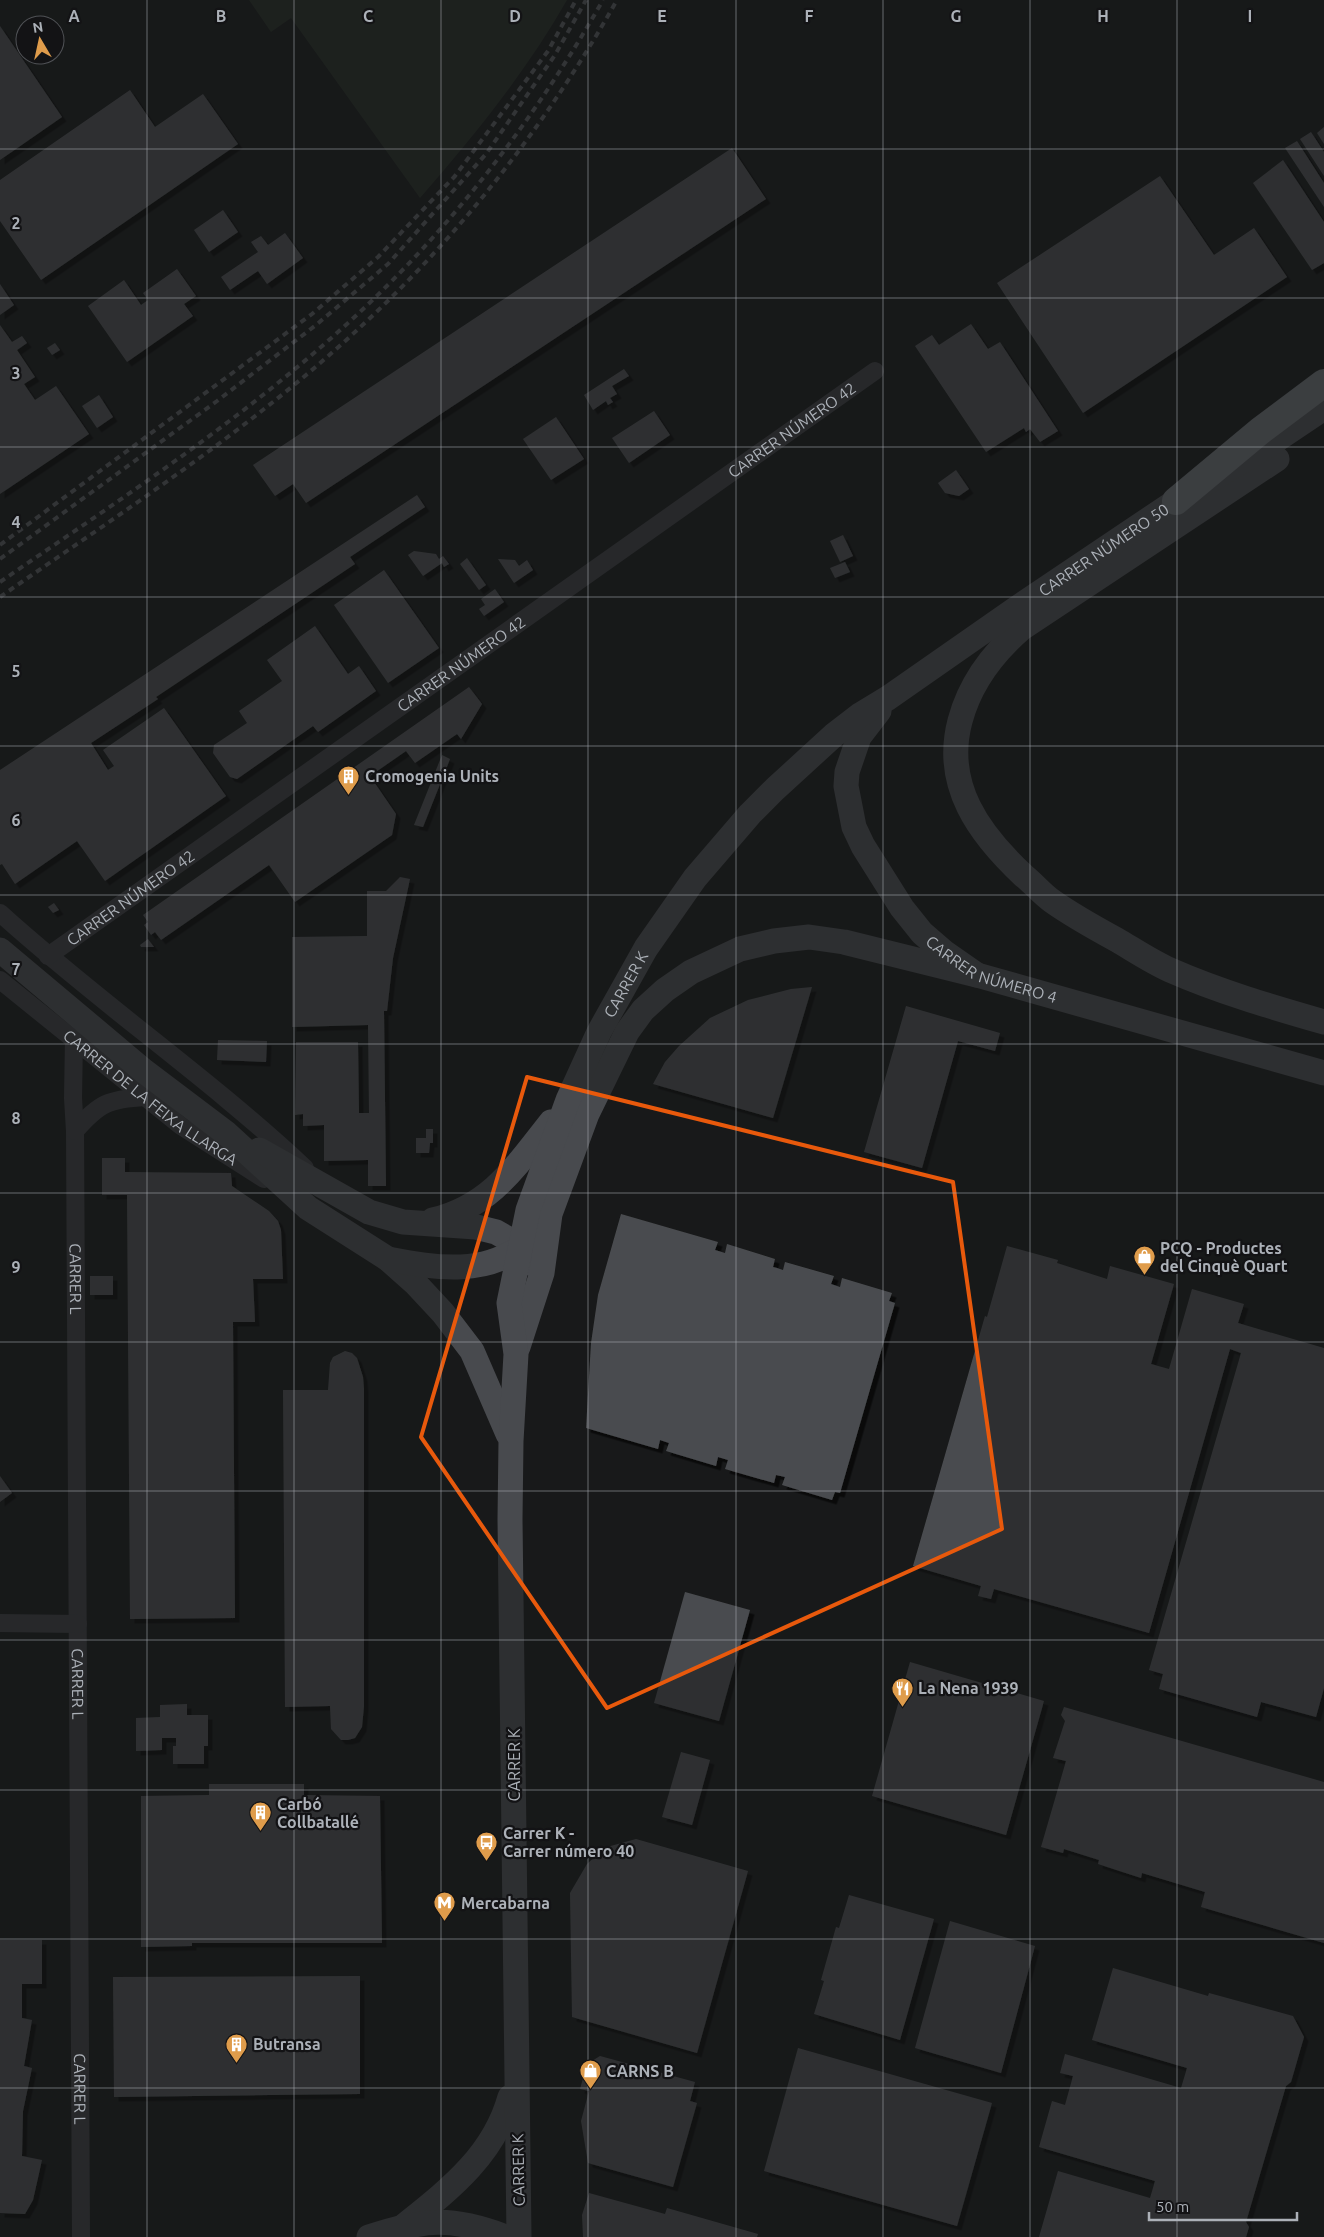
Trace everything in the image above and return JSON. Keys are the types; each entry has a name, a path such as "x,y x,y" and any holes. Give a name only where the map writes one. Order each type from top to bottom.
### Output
{"highway":[{"path":"1176,502 1260,431 1324,383"}],"main road":[{"name":"CARRER NÚMERO 50","path":"888,698 1017,608 1176,502 1269,445 1324,408"},
{"name":"CARRER NÚMERO 50","path":"1324,427 1022,628 1004,644 984,669 964,707 955,750 957,773 963,796 988,837 1010,863 1052,901 1169,970 1261,1004 1324,1022"},
{"name":"CARRER NÚMERO 4","path":"888,698 859,738 849,765 846,786 854,826 863,846 902,908 922,933 944,952 976,975 1324,1073"},
{"name":"CARRER K","path":"519,2237 513,1636 510,1519 511,1440 516,1354 509,1303 528,1210 539,1173 568,1100 599,1032 623,986 646,948 695,878 750,814 775,789 860,715 888,698"},
{"name":"CARRER K","path":"516,1354 542,1273 550,1214 587,1114 627,1032 643,1010 665,990 691,972 740,949 774,940 809,937 844,942 976,975"},
{"name":"CARRER DE LA FEIXA LLARGA","path":"0,950 144,1071 226,1132 308,1208 388,1259 416,1284 436,1305 472,1351 511,1440"},
{"name":"CARRER DE LA FEIXA LLARGA","path":"410,1222 452,1215 484,1198 510,1174 568,1100"},
{"name":"CARRER DE LA FEIXA LLARGA","path":"226,1132 369,1212 410,1222 476,1227 496,1232 520,1248"},
{"name":"CARRER DE LA FEIXA LLARGA","path":"388,1259 452,1268 473,1266 520,1248 543,1226 550,1214"},
{"path":"520,1248 526,1263 530,1308"},
{"path":"404,2225 437,2199 474,2164 499,2129 516,2075"},
{"path":"369,2237 404,2225 448,2221 475,2226 506,2237"}],"street":[{"name":"CARRER NÚMERO 42","path":"48,956 875,371"},
{"name":"CARRER DE LA FEIXA LLARGA","path":"0,912 48,956 261,1127 326,1187"},
{"name":"CARRER DE LA FEIXA LLARGA","path":"0,923 22,943 48,956"},
{"name":"CARRER DE LA FEIXA LLARGA","path":"0,980 181,1126 308,1208"},
{"name":"CARRER L","path":"74,1040 81,2237"},
{"path":"75,1131 90,1114 115,1099 145,1097"},
{"path":"0,1623 78,1624"}],"highlighted area":[{"path":"527,1077 953,1182 1002,1529 607,1708 421,1437"}],"shaded area":[{"path":"249,0 567,0 517,78 460,151 420,198 291,18 271,32"}],"building":[{"path":"0,26 15,48 15,65 27,65 62,117 0,160"},
{"path":"130,90 155,127 203,94 238,144 41,280 0,221 0,180"},
{"path":"1324,127 1324,144 1317,133"},
{"path":"1311,132 1324,152 1324,176 1300,139"},
{"path":"1297,141 1324,183 1324,207 1285,148"},
{"path":"732,148 766,199 306,503 293,484 275,496 253,465"},
{"path":"1283,160 1324,222 1324,263 1312,270 1253,183"},
{"path":"1160,176 1214,255 1254,228 1287,277 1083,413 997,283"},
{"path":"223,210 238,232 209,252 194,230"},
{"path":"285,233 303,258 267,284 258,271 230,290 221,277 258,252 251,242 261,236 268,245"},
{"path":"177,269 196,296 184,304 193,316 127,362 88,306 124,280 141,305 148,300 143,293"},
{"path":"0,284 14,305 0,315"},
{"path":"971,324 988,349 1000,342 1058,431 1040,442 1030,429 1026,432 1024,428 986,452 915,346 932,335 939,345"},
{"path":"0,325 12,342 22,336 27,343 17,350 35,377 24,384 35,400 56,386 89,434 0,494"},
{"path":"55,343 60,350 52,355 47,348"},
{"path":"624,369 629,376 612,386 617,394 610,398 613,402 608,405 606,401 593,410 584,395"},
{"path":"99,395 113,417 97,428 82,406"},
{"path":"654,411 670,435 629,463 612,438"},
{"path":"556,417 584,459 551,480 523,439"},
{"path":"956,470 969,489 959,496 945,493 938,483"},
{"path":"417,495 425,507 350,557 355,564 156,697 158,699 91,743 108,770 114,766 103,750 164,708 226,796 105,881 77,841 15,884 2,864 0,865 0,770"},
{"path":"843,535 853,556 840,562 830,541"},
{"path":"414,551 436,554 439,559 443,556 449,564 444,567 442,563 423,576 408,555"},
{"path":"467,558 486,585 479,590 460,564"},
{"path":"498,559 515,560 519,566 527,560 533,570 514,583"},
{"path":"845,562 850,572 835,578 830,568"},
{"path":"384,570 439,648 388,683 334,605"},
{"path":"495,589 504,602 484,616 479,609 485,605 481,599"},
{"path":"315,626 348,674 359,666 376,691 318,732 313,726 237,779 230,777 213,753 214,745 247,723 239,711 282,681 267,660"},
{"name":"Cromogenia Units","path":"469,687 482,704 461,739 457,734 415,763 406,751 370,776 396,814 392,835 295,902 269,865 161,940 155,932 151,935 144,925 148,922 143,915"},
{"path":"442,755 450,759 423,827 414,825"},
{"path":"400,877 410,879 393,958 387,1011 384,1011 386,1186 368,1186 368,1160 324,1161 324,1125 303,1126 303,1114 295,1115 296,1042 358,1042 359,1113 369,1113 368,1025 292,1027 292,937 367,936 367,891 386,891"},
{"path":"54,903 59,910 53,913 48,907"},
{"path":"148,939 154,947 141,947 140,945"},
{"path":"812,987 773,1118 653,1084 665,1062 679,1046 710,1018 748,1000 791,989"},
{"path":"906,1006 1000,1033 995,1051 958,1041 922,1168 864,1152"},
{"path":"218,1040 267,1041 266,1062 217,1060"},
{"path":"426,1129 433,1129 433,1143 430,1143 429,1153 416,1153 416,1138 426,1138"},
{"path":"102,1158 125,1158 125,1172 231,1173 232,1186 269,1211 278,1221 281,1230 283,1279 253,1279 255,1322 233,1322 235,1618 130,1619 127,1195 102,1195"},
{"path":"621,1214 718,1242 715,1250 725,1253 727,1244 775,1259 773,1267 783,1270 785,1262 834,1276 831,1284 840,1287 842,1278 892,1293 889,1301 895,1303 840,1493 835,1492 832,1500 782,1485 785,1477 776,1475 774,1483 725,1469 728,1460 718,1457 716,1466 666,1451 669,1443 660,1440 658,1449 586,1428 591,1343 598,1295"},
{"path":"1007,1246 1058,1260 1057,1263 1107,1279 1110,1266 1174,1284 1151,1364 1169,1369 1192,1289 1244,1304 1238,1323 1324,1348 1324,1688 1316,1717 1261,1702 1257,1717 1159,1689 1163,1674 1149,1670 1241,1353 1230,1349 1149,1633 994,1589 991,1599 978,1596 981,1586 913,1566"},
{"path":"90,1276 113,1276 113,1295 90,1295"},
{"path":"345,1351 352,1353 357,1358 363,1377 364,1389 364,1706 362,1727 355,1738 341,1740 331,1729 330,1706 285,1707 283,1390 328,1390 330,1363 333,1357"},
{"path":"0,1476 12,1493 0,1502"},
{"path":"685,1592 750,1610 719,1721 654,1703"},
{"path":"910,1662 1044,1701 1006,1835 872,1796"},
{"path":"187,1704 187,1715 208,1715 208,1746 204,1746 204,1764 173,1764 173,1746 176,1746 176,1738 162,1738 162,1750 136,1751 136,1718 160,1717 160,1705"},
{"path":"1064,1707 1324,1782 1324,1943 1201,1907 1205,1892 1142,1873 1141,1878 1098,1864 1099,1860 1064,1849 1063,1853 1041,1847 1066,1761 1053,1758 1065,1721 1061,1715"},
{"path":"681,1752 710,1760 692,1825 662,1817"},
{"name":"Carbó Collbatallé","path":"209,1784 304,1784 304,1795 380,1796 382,1943 192,1943 192,1946 141,1947 141,1796 209,1795"},
{"path":"636,1839 748,1871 697,2053 572,2017 570,1893 587,1864 599,1853 607,1847"},
{"path":"849,1895 934,1919 900,2040 814,2014 824,1981 821,1980 836,1927 839,1928"},
{"path":"950,1921 1035,1946 1001,2073 915,2048"},
{"path":"0,1940 42,1940 42,1984 22,1984 22,2018 32,2020 24,2066 32,2068 23,2111 22,2156 42,2160 33,2200 25,2214 0,2213"},
{"path":"1113,1968 1208,1996 1209,1993 1293,2016 1304,2037 1291,2082 1286,2086 1246,2222 1249,2227 1246,2237 1039,2237 1058,2171 1150,2198 1155,2181 1039,2147 1052,2101 1065,2105 1073,2076 1060,2073 1065,2054 1181,2088 1187,2068 1092,2040"},
{"name":"Butransa","path":"360,1976 360,2094 114,2097 113,1977"},
{"path":"798,2048 992,2103 957,2226 764,2171"},
{"path":"600,2056 695,2082 690,2101 697,2103 673,2187 588,2163 581,2121 589,2091 580,2089 587,2064"},
{"path":"589,2193 665,2214 667,2208 758,2234 757,2237 583,2237 582,2215"}],"railway":[{"path":"0,545 312,314 378,257 455,176 548,51 576,0"},
{"path":"0,559 217,401 316,325 388,264 486,154 555,55 586,0"},
{"path":"0,582 140,486 231,420 319,349 361,311 430,240 494,165 551,84 603,0"},
{"path":"0,597 190,465 237,430 282,395 369,319 440,247 505,169 564,86 617,0"}],"place":[{"name":"Cromogenia Units","path":"349,795"},
{"name":"PCQ - Productes del Cinquè Quart","path":"1144,1276"},
{"name":"La Nena 1939","path":"902,1707"},
{"name":"Carbó Collbatallé","path":"261,1832"},
{"name":"Carrer K - Carrer número 40","path":"487,1861"},
{"name":"Mercabarna","path":"445,1922"},
{"name":"Butransa","path":"237,2063"},
{"name":"CARNS B","path":"590,2090"}]}
